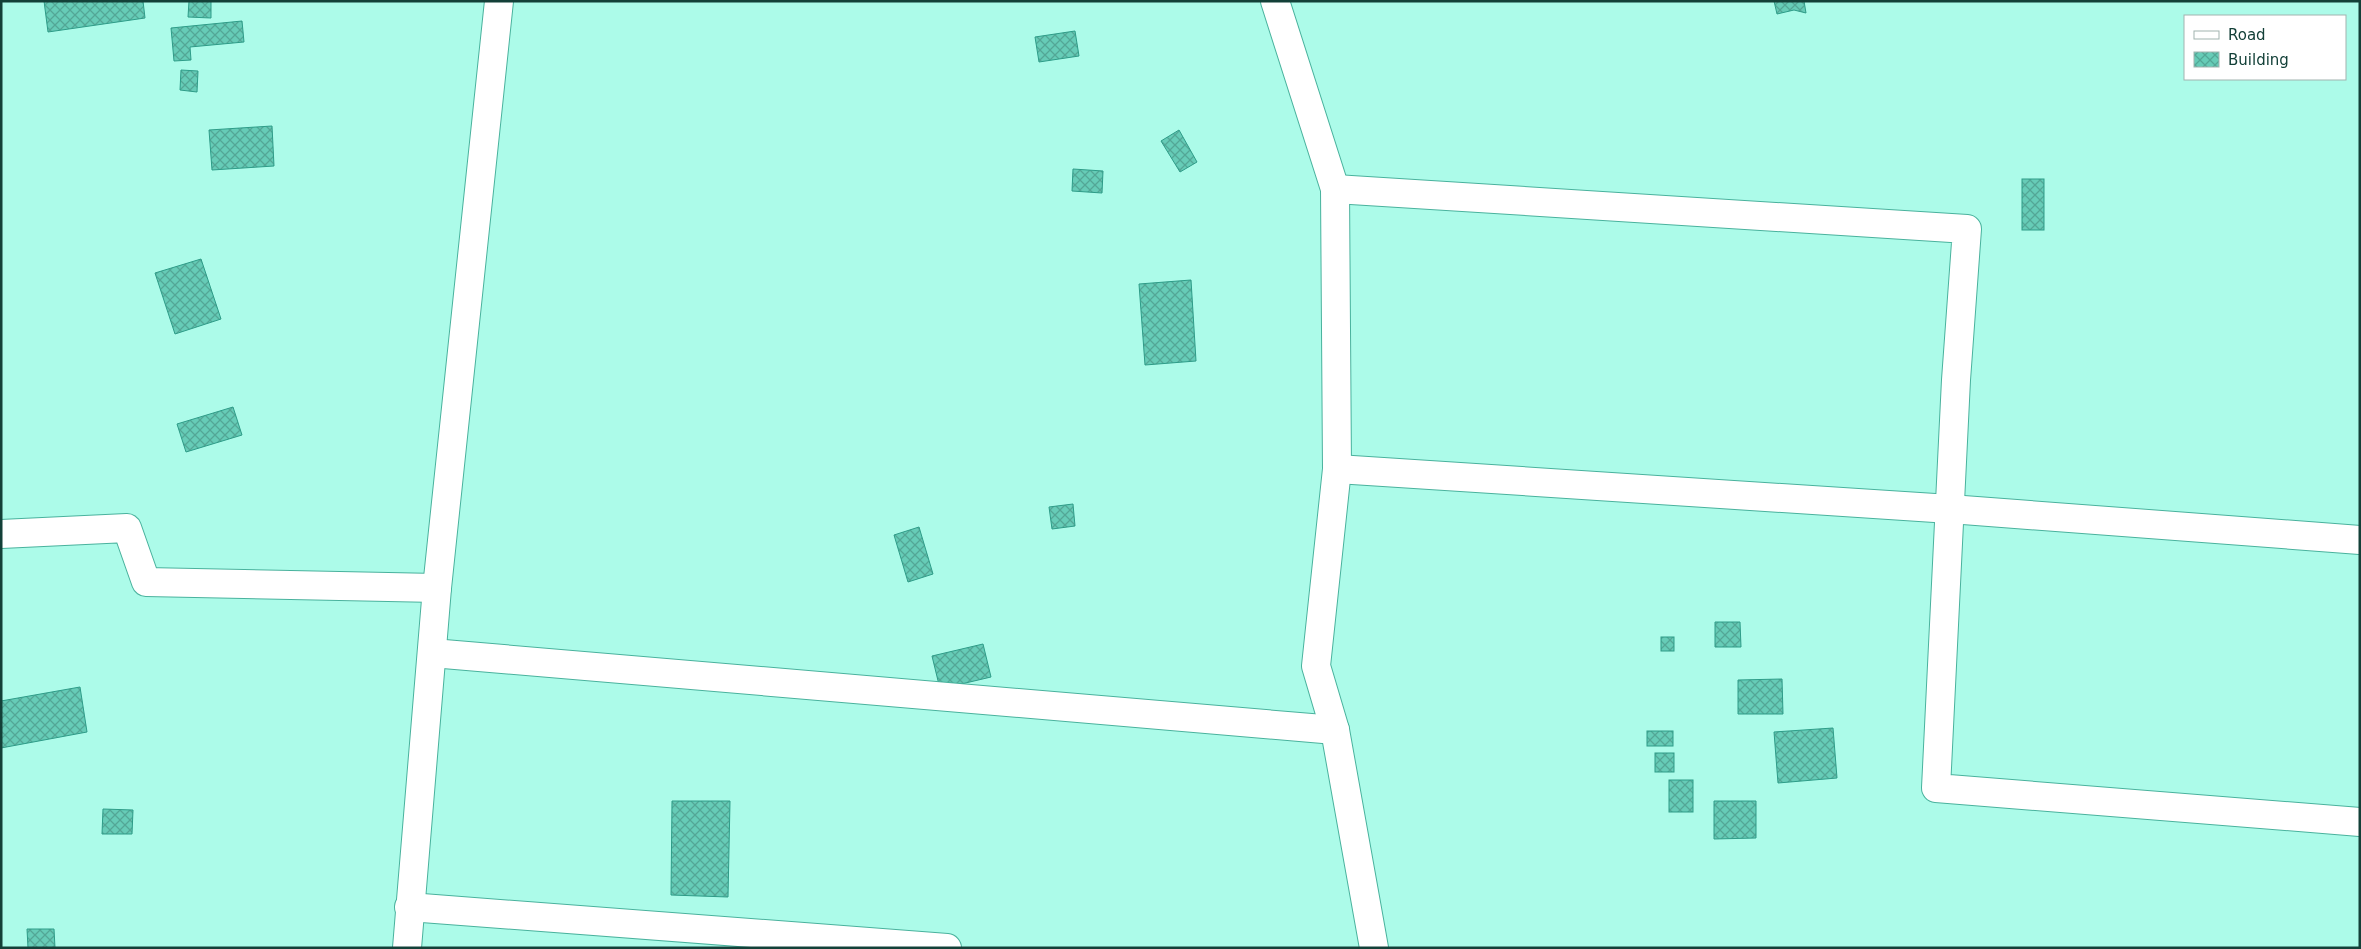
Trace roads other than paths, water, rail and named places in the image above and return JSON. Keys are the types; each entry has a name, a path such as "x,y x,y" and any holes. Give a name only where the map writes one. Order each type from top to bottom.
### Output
{"street":[{"path":"407,948 437,588 499,1"},
{"path":"1275,1 1335,189 1337,469 1316,666 1335,730 1374,948"},
{"path":"1335,189 1967,228 1956,380 1936,788 2360,822"},
{"path":"1337,469 1950,508 2360,540"},
{"path":"1,534 127,528 146,582 437,588"},
{"path":"432,653 1335,730"},
{"path":"409,907 947,948"}]}
